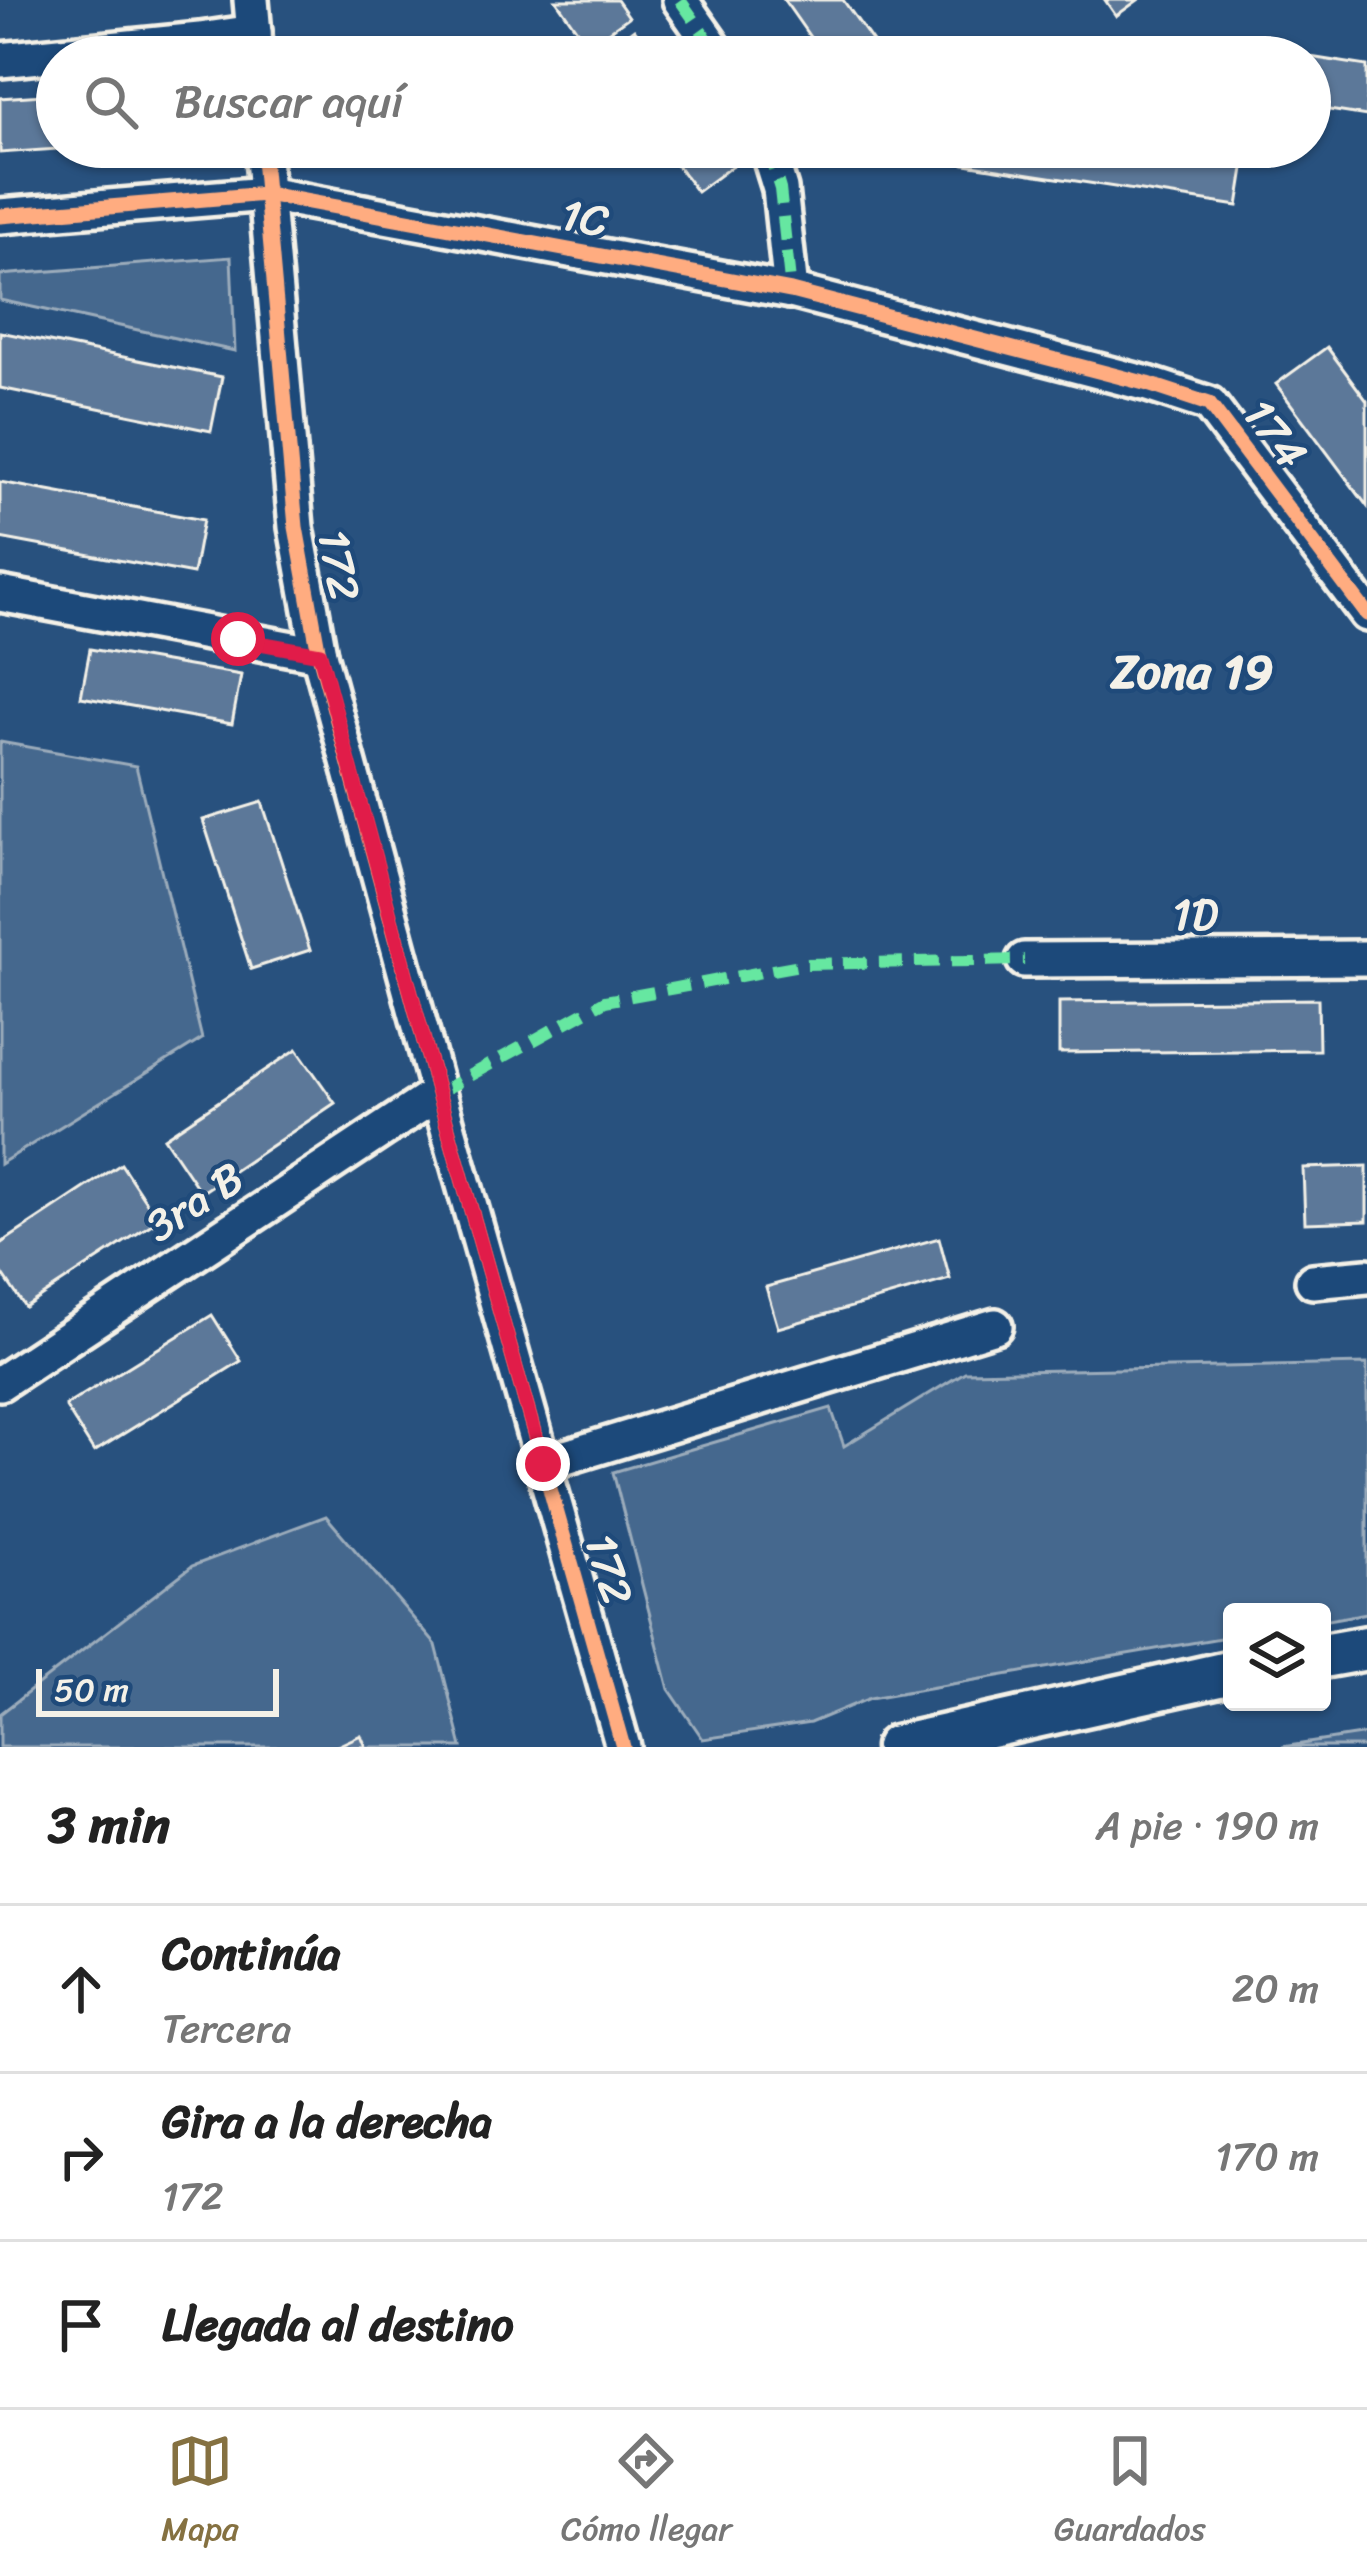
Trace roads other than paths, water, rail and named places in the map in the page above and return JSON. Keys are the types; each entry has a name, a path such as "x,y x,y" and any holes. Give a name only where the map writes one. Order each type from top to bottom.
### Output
{"main road":[{"path":"1331,1654 1367,1648"},
{"path":"897,1747 1223,1674"}],"street":[{"path":"680,0 705,36"},
{"path":"222,36 254,30"},
{"path":"0,60 36,56"},
{"name":"172","path":"264,168 296,527 320,654 623,1747"},
{"path":"774,168 791,291"},
{"name":"1C","path":"0,215 266,194 791,291 1148,384"},
{"name":"174","path":"1148,384 1209,404 1367,614"},
{"path":"0,594 320,654"},
{"name":"1D","path":"1024,960 1367,958"},
{"name":"3ra B","path":"0,1383 438,1093"},
{"path":"1312,1281 1367,1276"},
{"path":"543,1464 995,1325"}],"district":[{"name":"Zona 19","path":"1192,671"}]}
